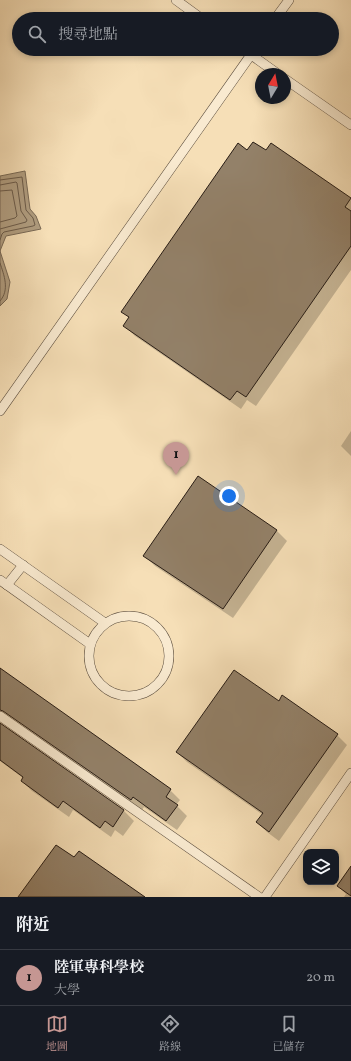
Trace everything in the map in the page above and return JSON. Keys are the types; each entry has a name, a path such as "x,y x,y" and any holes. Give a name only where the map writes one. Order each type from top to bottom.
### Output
{"lane":[{"path":"176,0 192,12"},
{"path":"281,12 289,0"},
{"path":"0,411 250,56"},
{"path":"258,56 271,68"},
{"path":"291,83 351,125"},
{"path":"0,549 105,623"},
{"path":"23,565 4,582 90,644"},
{"path":"130,616 143,618 154,625 163,634 168,646 169,659 166,672 158,684 148,692 134,696 121,696 108,691 98,682 91,671 88,658 90,644 96,632 105,623 117,618 130,616"},
{"path":"0,716 258,897"},
{"path":"265,897 351,773"}],"water":[{"path":"25,171 30,209 36,216 41,229 6,236 0,251 0,176"},
{"path":"0,251 10,282 7,299 0,306"}],"building":[{"path":"253,142 266,150 271,143 351,198 345,207 351,211 351,246 246,397 237,391 230,400 123,326 129,317 121,312 238,143 247,150"},
{"path":"198,476 277,530 223,609 143,556"},
{"path":"0,668 171,789 166,797 178,805 166,821 133,797 131,800 0,710"},
{"path":"234,670 279,701 282,695 338,734 269,832 256,822 263,813 176,752"},
{"path":"0,723 124,810 113,827 105,821 100,828 63,801 58,808 21,781 23,777 0,760"},
{"path":"56,845 74,857 79,851 145,897 18,897"},
{"path":"351,866 351,896 337,886"}],"place":[{"name":"陸軍專科學校","path":"176,475"}]}
